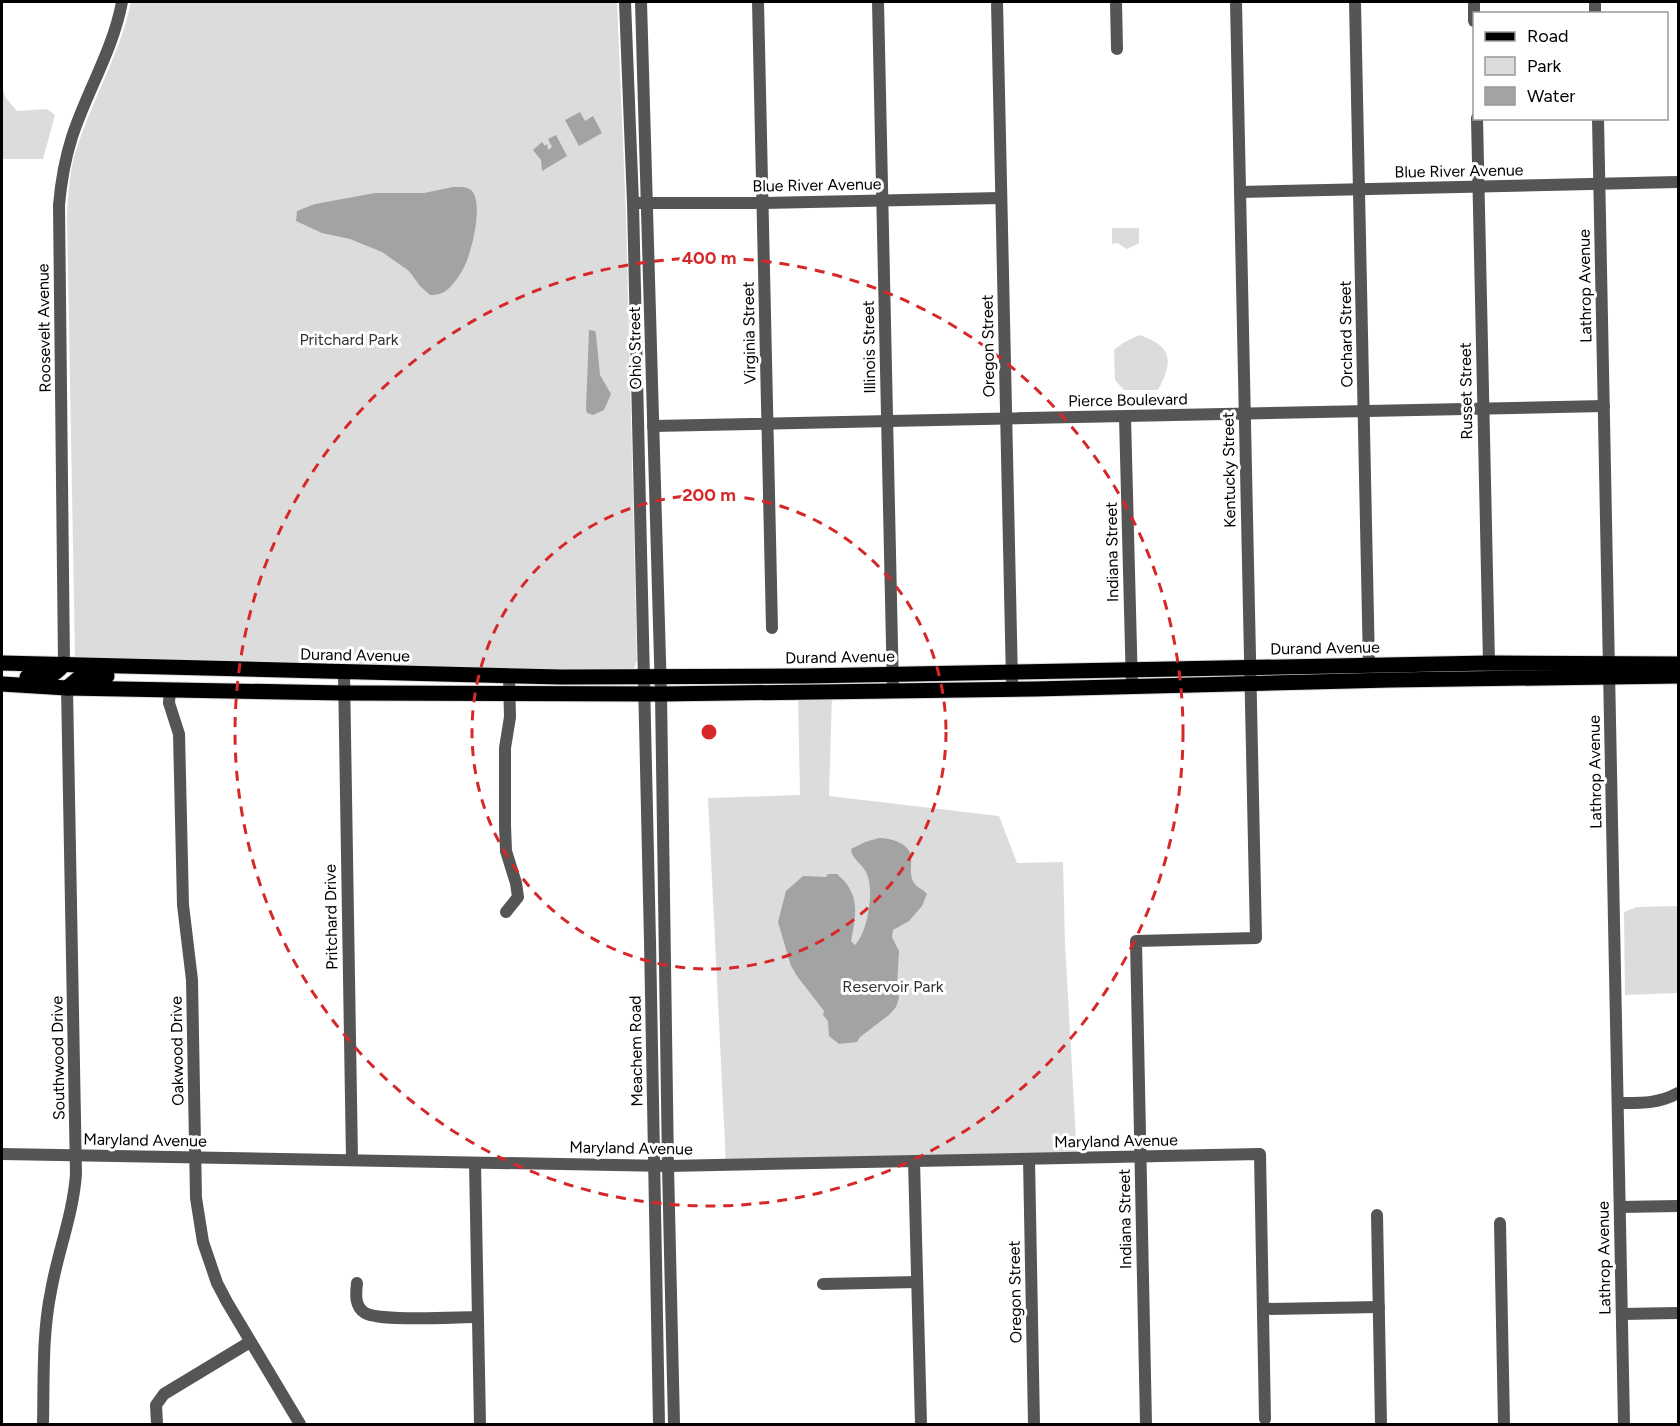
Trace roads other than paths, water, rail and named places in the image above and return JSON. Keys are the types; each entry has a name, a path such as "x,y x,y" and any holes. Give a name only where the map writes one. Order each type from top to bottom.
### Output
{"main road":[{"name":"Durand Avenue","path":"2,663 509,677 893,674 1489,663 1678,676"},
{"path":"1467,679 1472,674 1485,671 1489,663"},
{"path":"2,676 47,677 56,675 64,664"},
{"name":"Durand Avenue","path":"2,684 67,688 510,695 893,692 1467,679 1678,664"},
{"path":"67,688 80,677 165,677 180,669"}],"street":[{"name":"Roosevelt Avenue","path":"64,664 59,205 63,170 72,136 114,36 122,2"},
{"name":"Ohio Street","path":"625,2 633,203 643,676"},
{"name":"Ohio Street","path":"641,2 661,694"},
{"name":"Virginia Street","path":"758,2 772,628"},
{"name":"Illinois Street","path":"878,2 893,692"},
{"name":"Oregon Street","path":"997,2 1012,690"},
{"path":"1116,2 1117,49"},
{"name":"Kentucky Street","path":"1136,941 1256,938 1236,2"},
{"name":"Orchard Street","path":"1355,2 1369,666"},
{"name":"Russet Street","path":"1477,120 1489,663"},
{"name":"Lathrop Avenue","path":"1598,120 1624,1425"},
{"name":"Blue River Avenue","path":"1240,192 1678,182"},
{"name":"Blue River Avenue","path":"633,203 1001,198"},
{"name":"Pierce Boulevard","path":"653,426 1604,406"},
{"name":"Indiana Street","path":"1125,417 1132,687"},
{"name":"Pritchard Drive","path":"344,673 352,1160"},
{"name":"Meachem Road","path":"643,676 659,1425"},
{"path":"506,912 518,897 506,851 505,748 510,717 509,677"},
{"name":"Southwood Drive","path":"43,1425 47,1317 51,1291 72,1210 76,1155 67,688"},
{"name":"Oakwood Drive","path":"170,689 169,704 179,734 183,905 192,980 198,1220 206,1252 222,1293 300,1425"},
{"name":"Meachem Road","path":"661,694 674,1425"},
{"path":"647,828 664,827"},
{"path":"650,940 666,940"},
{"name":"Indiana Street","path":"1136,941 1146,1425"},
{"path":"653,1062 668,1062"},
{"path":"1618,1103 1652,1102 1678,1093"},
{"name":"Maryland Avenue","path":"2,1154 654,1166 1260,1154 1263,1309"},
{"name":"Oregon Street","path":"1029,1159 1034,1425"},
{"path":"914,1161 921,1425"},
{"path":"475,1163 480,1425"},
{"path":"1620,1207 1678,1206"},
{"path":"1377,1215 1381,1425"},
{"path":"1500,1223 1504,1425"},
{"path":"823,1284 917,1282"},
{"path":"357,1283 356,1297 365,1313 382,1317 478,1317"},
{"path":"657,1304 671,1303"},
{"path":"1265,1419 1263,1309 1379,1307"},
{"path":"1622,1314 1678,1313"},
{"path":"157,1425 156,1405 164,1394 250,1342"}],"water":[{"path":"580,112 585,121 593,116 602,133 579,146 565,120"},
{"path":"556,135 567,156 542,171 541,160 533,150 542,142 545,146 547,144 548,150 552,147 548,139"},
{"path":"453,187 467,188 475,196 476,226 462,270 447,290 437,294 430,295 409,271 382,252 350,239 322,233 296,221 297,211 315,204 375,193 424,193"},
{"path":"589,330 595,331 600,375 611,394 604,410 593,415 587,413 586,409"},
{"path":"879,838 893,840 910,851 913,881 927,894 922,906 909,921 893,930 892,937 899,951 897,986 899,998 896,1007 857,1042 839,1044 829,1036 828,1021 823,1015 824,1011 791,966 778,922 786,891 803,876 826,877 828,874 837,874 850,889 853,897 855,914 851,941 855,945 867,921 870,889 866,872 851,849"}],"park label":[{"name":"Pritchard Park","path":"349,339"},
{"name":"Reservoir Park","path":"893,986"}]}
